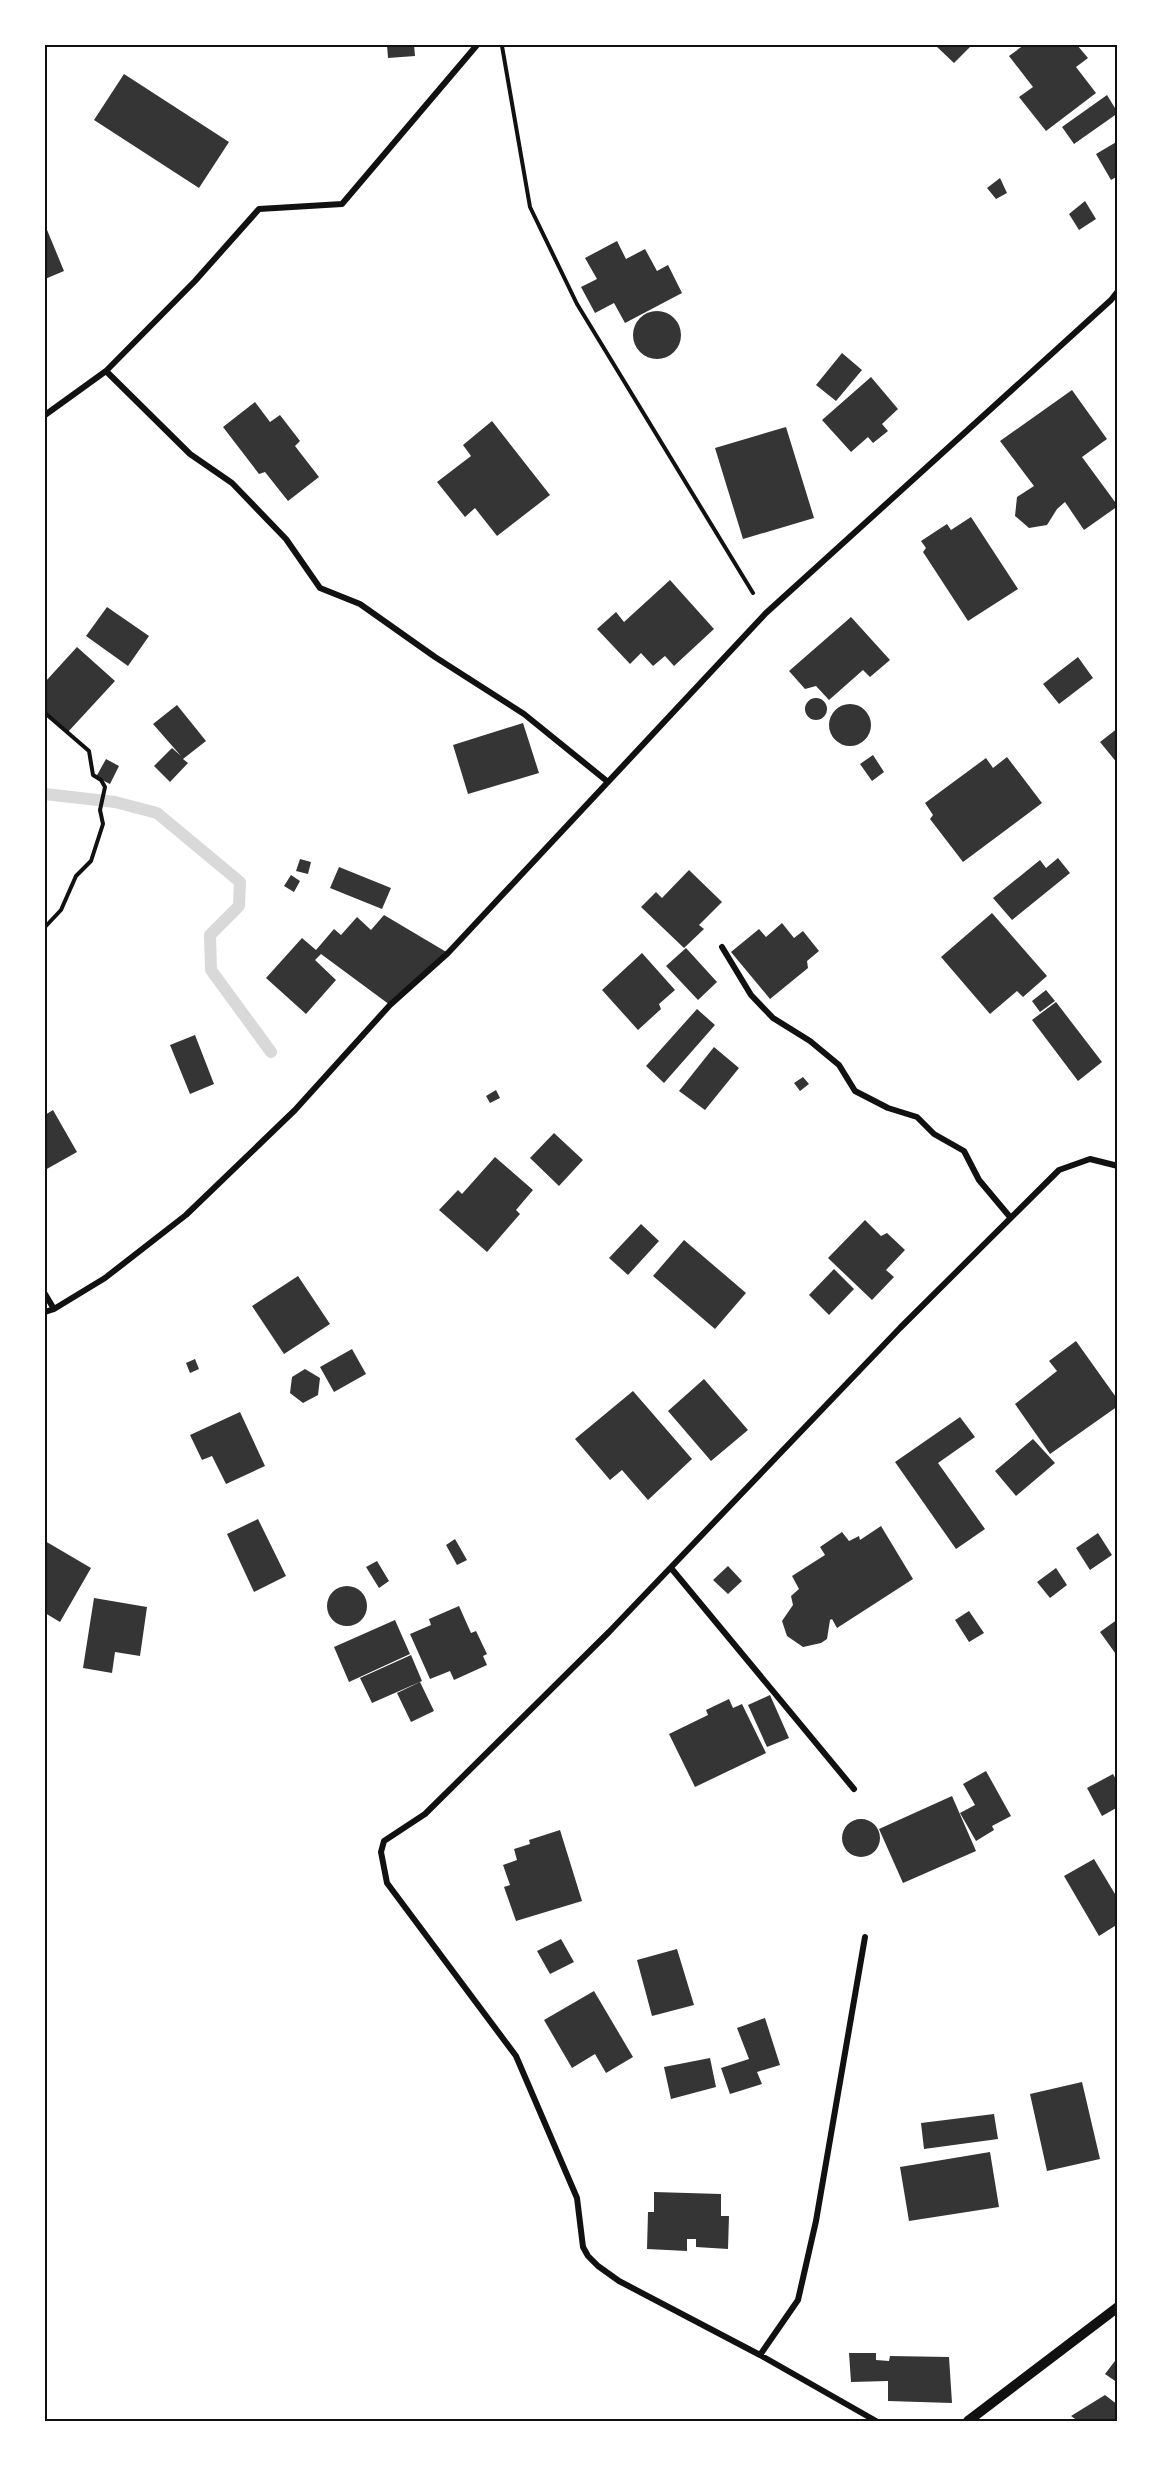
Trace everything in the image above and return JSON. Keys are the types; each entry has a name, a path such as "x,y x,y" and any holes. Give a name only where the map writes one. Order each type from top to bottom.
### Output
{"street":[{"path":"45,415 106,371 195,281 259,209 342,204 477,45"},
{"path":"45,1312 54,1310 105,1278 186,1215 295,1110 390,1005 448,953 766,613 1046,362 1118,291"},
{"path":"106,371 190,454 232,483 285,539 320,588 360,604 435,657 524,714 608,782"},
{"path":"722,947 751,996 772,1018 810,1041 839,1065 855,1091 888,1108 917,1118 934,1134 964,1151 979,1180 1010,1217"},
{"path":"876,2421 760,2355 619,2281 597,2266 588,2256 583,2247 577,2198 516,2056 387,1883 381,1852 384,1841 398,1829 425,1814 671,1568 1010,1217 1059,1170 1090,1159 1118,1166"},
{"path":"45,1294 54,1310"},
{"path":"671,1568 854,1789"},
{"path":"760,2355 798,2300 816,2221 865,1937"},
{"path":"968,2421 1118,2307"}],"path":[{"path":"502,45 530,207 577,304 766,613"},
{"path":"45,712 89,751 93,775 105,788 100,810 104,824 91,861 76,876 61,910 45,927"}],"building":[{"path":"387,45 414,45 415,56 388,58"},
{"path":"935,45 972,45 954,63"},
{"path":"1024,45 1077,45 1088,58 1076,67 1096,93 1046,131 1019,97 1033,87 1009,56"},
{"path":"124,74 229,142 199,188 94,120"},
{"path":"1107,95 1118,113 1074,144 1062,127"},
{"path":"1118,141 1118,176 1111,180 1096,154"},
{"path":"1000,178 1007,193 996,199 987,188"},
{"path":"1085,201 1096,219 1079,230 1069,214"},
{"path":"45,225 64,271 45,279"},
{"path":"617,241 626,259 645,249 657,271 668,265 682,293 625,323 614,303 595,313 581,287 597,279 585,258"},
{"path":"657,311 674,318 681,335 674,352 657,359 640,352 633,335 640,318"},
{"path":"842,353 862,370 836,401 816,385"},
{"path":"871,377 898,409 882,424 888,431 873,443 868,437 851,452 822,420"},
{"path":"1072,390 1107,439 1082,457 1118,506 1084,530 1065,502 1057,509 1047,525 1029,528 1015,516 1017,497 1034,486 1000,441"},
{"path":"255,402 270,422 280,415 300,441 295,446 319,477 288,501 265,472 259,474 223,427"},
{"path":"492,421 550,495 497,536 475,508 465,517 437,482 471,456 463,445"},
{"path":"786,427 814,518 743,539 715,448"},
{"path":"971,517 1018,589 968,621 923,552 926,548 921,541 947,524 951,530"},
{"path":"670,580 714,629 674,666 665,656 653,666 641,653 630,664 597,629 616,612 624,622"},
{"path":"107,607 149,636 128,666 86,636"},
{"path":"851,617 890,660 870,677 863,670 829,700 816,686 805,689 789,671"},
{"path":"77,647 115,681 67,733 45,713 45,682"},
{"path":"1078,657 1093,678 1059,704 1043,684"},
{"path":"816,698 824,701 827,709 824,717 816,720 808,717 805,709 808,701"},
{"path":"850,704 865,710 871,725 865,740 850,746 835,740 829,725 835,710"},
{"path":"177,705 206,741 183,759 188,763 170,782 154,766 172,748 181,756 153,724"},
{"path":"523,723 539,773 468,794 453,745"},
{"path":"1118,728 1118,764 1100,742"},
{"path":"873,755 884,772 872,781 860,764"},
{"path":"1007,757 1042,803 963,862 930,819 933,815 925,803 986,758 993,768"},
{"path":"106,759 119,766 110,784 96,777"},
{"path":"1058,858 1070,873 1012,920 993,898 1040,860 1046,868"},
{"path":"300,859 311,862 308,874 296,871"},
{"path":"339,867 391,888 382,909 330,888"},
{"path":"689,870 722,902 699,925 704,929 684,948 641,907 656,892 662,898"},
{"path":"291,875 300,881 294,892 284,886"},
{"path":"992,913 1047,976 1023,997 1017,991 990,1014 941,957"},
{"path":"384,915 448,953 390,1005 321,954 315,960 336,980 306,1014 266,978 302,938 316,950 334,929 341,935 357,917 371,930"},
{"path":"782,923 794,938 803,931 819,951 807,961 808,968 770,999 731,952 759,929 766,937"},
{"path":"686,948 717,982 698,1000 666,966"},
{"path":"642,953 675,990 659,1004 661,1009 638,1030 602,990"},
{"path":"1046,990 1055,1001 1040,1012 1032,1001"},
{"path":"1056,1002 1102,1062 1078,1081 1032,1020"},
{"path":"697,1009 715,1025 664,1083 646,1066"},
{"path":"195,1035 214,1084 190,1094 170,1045"},
{"path":"714,1047 739,1068 705,1110 679,1091"},
{"path":"803,1077 809,1084 800,1091 794,1083"},
{"path":"496,1090 500,1098 490,1103 486,1096"},
{"path":"53,1110 77,1152 45,1170 45,1115"},
{"path":"554,1133 583,1160 559,1186 530,1158"},
{"path":"495,1157 533,1190 516,1210 520,1214 487,1252 439,1210 458,1190 462,1194"},
{"path":"865,1220 881,1236 887,1233 905,1250 886,1270 894,1277 872,1300 828,1258"},
{"path":"641,1224 659,1241 628,1275 609,1258"},
{"path":"684,1240 746,1293 715,1329 653,1276"},
{"path":"834,1269 854,1289 829,1315 809,1295"},
{"path":"298,1276 330,1324 284,1354 252,1306"},
{"path":"1076,1341 1118,1400 1118,1406 1050,1454 1015,1404 1057,1371 1049,1361"},
{"path":"352,1349 366,1374 334,1392 320,1367"},
{"path":"195,1359 199,1369 190,1373 186,1363"},
{"path":"305,1369 320,1378 318,1395 303,1403 290,1393 292,1377"},
{"path":"704,1379 748,1430 711,1461 668,1411"},
{"path":"633,1391 692,1459 648,1500 622,1470 610,1480 575,1439"},
{"path":"240,1412 265,1466 226,1484 212,1456 202,1460 190,1435"},
{"path":"960,1417 975,1437 938,1463 985,1529 956,1549 895,1462"},
{"path":"1033,1439 1055,1463 1016,1496 995,1471"},
{"path":"258,1519 286,1576 254,1592 227,1534"},
{"path":"881,1526 913,1579 837,1628 832,1619 830,1620 827,1639 821,1643 803,1647 787,1636 782,1621 793,1605 791,1596 799,1589 792,1576 825,1555 820,1547 842,1532 849,1541 859,1536 860,1540"},
{"path":"1098,1533 1112,1555 1090,1570 1076,1548"},
{"path":"455,1539 467,1560 457,1565 446,1545"},
{"path":"45,1541 91,1568 60,1622 45,1613"},
{"path":"377,1561 389,1581 379,1588 366,1567"},
{"path":"728,1566 742,1581 728,1594 713,1580"},
{"path":"1056,1568 1067,1585 1050,1598 1037,1582"},
{"path":"347,1586 361,1592 367,1606 361,1620 347,1626 333,1620 327,1606 333,1592"},
{"path":"94,1598 147,1607 140,1656 115,1652 112,1673 83,1668"},
{"path":"459,1606 471,1633 476,1631 487,1654 483,1656 487,1665 454,1680 450,1671 430,1679 410,1634 431,1625 429,1619"},
{"path":"969,1611 984,1633 969,1642 955,1620"},
{"path":"1118,1619 1118,1657 1100,1632"},
{"path":"395,1620 410,1654 349,1682 334,1647"},
{"path":"411,1655 422,1681 372,1703 360,1678"},
{"path":"420,1682 434,1711 411,1722 397,1693"},
{"path":"770,1695 789,1738 767,1747 748,1705"},
{"path":"729,1699 733,1708 742,1704 766,1753 695,1787 669,1734 708,1715 706,1710"},
{"path":"986,1771 1011,1816 992,1826 994,1830 976,1841 960,1813 975,1805 963,1784"},
{"path":"1113,1774 1118,1783 1118,1807 1102,1816 1087,1788"},
{"path":"952,1796 976,1851 903,1883 879,1829"},
{"path":"861,1819 874,1825 880,1838 874,1851 861,1857 848,1851 842,1838 848,1825"},
{"path":"560,1830 582,1901 516,1921 504,1887 510,1885 503,1865 517,1860 514,1849 530,1844 529,1840"},
{"path":"1094,1859 1118,1899 1118,1924 1099,1936 1064,1876"},
{"path":"561,1939 574,1962 550,1974 537,1951"},
{"path":"677,1949 694,2005 652,2016 637,1960"},
{"path":"594,1991 633,2057 606,2073 595,2054 572,2068 544,2020"},
{"path":"765,2018 780,2065 757,2072 762,2084 730,2094 721,2068 749,2059 737,2028"},
{"path":"710,2058 716,2087 671,2099 664,2067"},
{"path":"1082,2082 1100,2159 1047,2171 1030,2094"},
{"path":"994,2114 998,2139 924,2149 921,2123"},
{"path":"990,2152 999,2207 909,2221 900,2167"},
{"path":"654,2192 721,2194 721,2216 729,2216 728,2249 696,2247 696,2239 687,2239 687,2251 647,2249 648,2212 654,2212"},
{"path":"849,2353 876,2353 876,2360 889,2361 890,2356 949,2357 952,2403 888,2401 888,2381 851,2382"},
{"path":"1118,2357 1118,2383 1105,2374"},
{"path":"1105,2395 1118,2405 1118,2421 1078,2421 1071,2416"}],"waterway":[{"path":"45,794 115,802 157,813 240,882 239,906 210,935 211,970 271,1052"}]}
